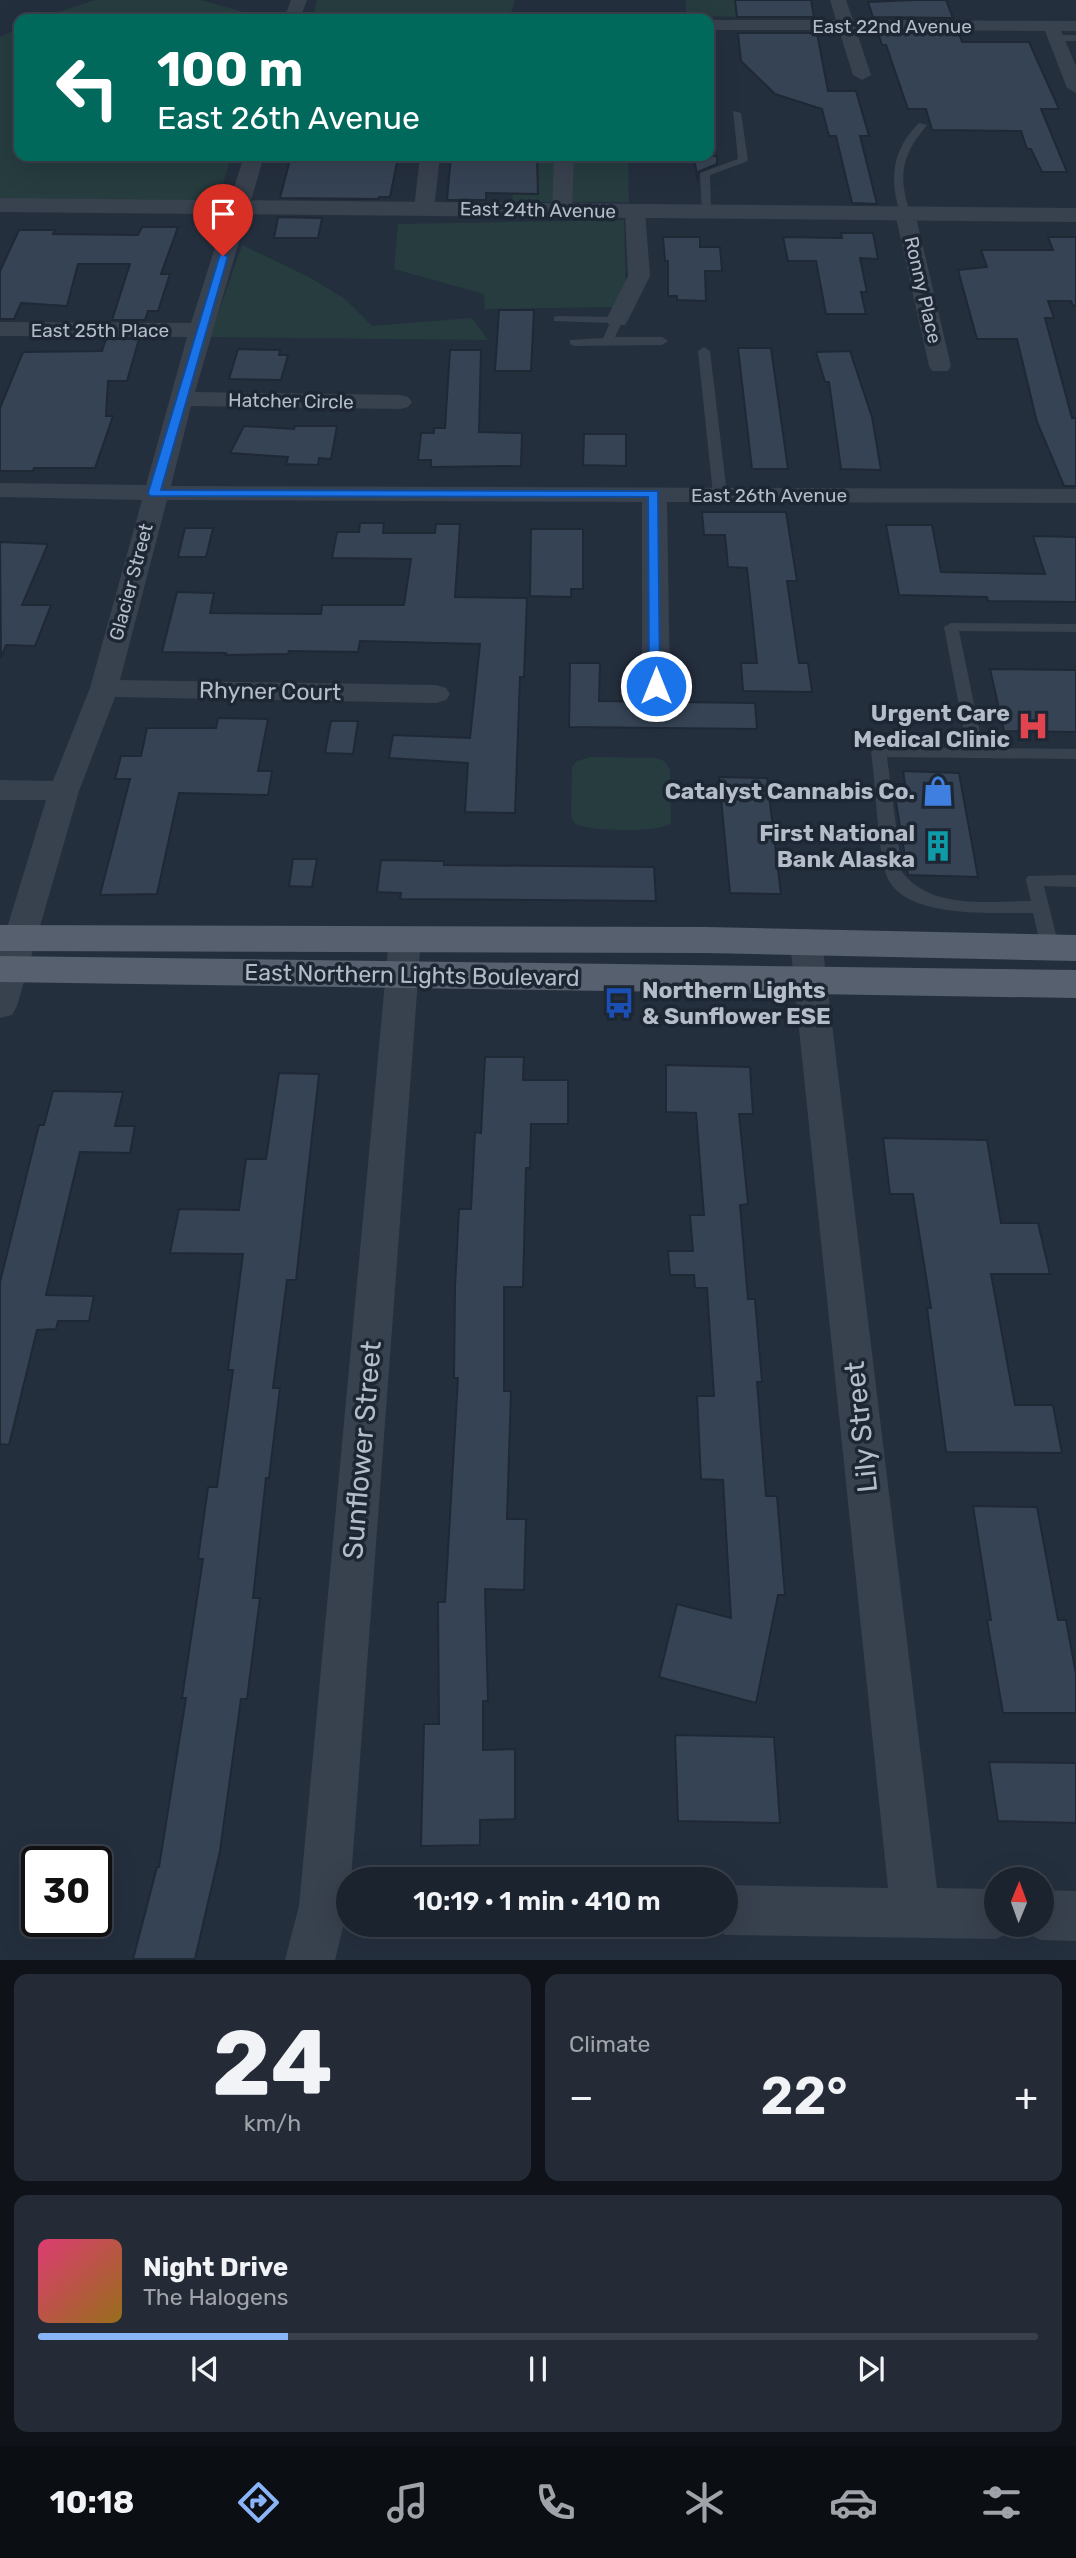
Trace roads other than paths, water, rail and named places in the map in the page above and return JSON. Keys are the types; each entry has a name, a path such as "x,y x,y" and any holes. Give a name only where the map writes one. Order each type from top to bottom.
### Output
{"main road":[{"name":"East Northern Lights Boulevard","path":"8,954 808,961 1063,947"},
{"name":"East Northern Lights Boulevard","path":"808,961 1076,984"}],"street":[{"path":"838,0 862,75"},
{"name":"East 22nd Avenue","path":"714,25 1054,32 1076,26"},
{"path":"1054,32 1075,84"},
{"name":"Glacier Street","path":"0,1006 8,954 64,791 104,688 154,493 200,330 253,161"},
{"path":"424,209 429,161"},
{"path":"562,210 564,161"},
{"name":"East 24th Avenue","path":"0,205 1076,215"},
{"path":"617,320 639,276 635,211"},
{"name":"Ronny Place","path":"905,213 940,366"},
{"name":"East 25th Place","path":"5,335 200,330"},
{"name":"Hatcher Circle","path":"181,399 400,402"},
{"name":"East 26th Avenue","path":"0,490 154,493 1076,496"},
{"path":"654,494 656,686"},
{"name":"Rhyner Court","path":"104,688 436,694"},
{"path":"0,790 64,791"},
{"name":"Sunflower Street","path":"339,1867 404,957"},
{"name":"Lily Street","path":"808,961 915,1912"},
{"name":"Sunflower Street","path":"310,1959 336,1906"},
{"path":"738,1910 984,1914"},
{"path":"1054,1915 1076,1916"}],"lane":[{"path":"1054,32 1076,38"},
{"path":"706,211 705,173 743,161 736,113"},
{"path":"905,213 897,191 899,159 912,134 922,125"},
{"path":"558,319 617,320 607,341"},
{"path":"574,342 662,341"},
{"path":"704,351 720,494"},
{"path":"976,753 951,627 1076,628"},
{"path":"1041,907 944,904 920,898 906,889 894,873 879,752 1076,754"},
{"path":"1063,947 1041,907 1034,880 1076,881"}],"place":[{"name":"Urgent Care Medical Clinic","path":"1033,726"},
{"name":"Catalyst Cannabis Co.","path":"938,791"},
{"name":"First National Bank Alaska","path":"938,846"},
{"name":"Northern Lights & Sunflower ESE","path":"619,1003"}]}
